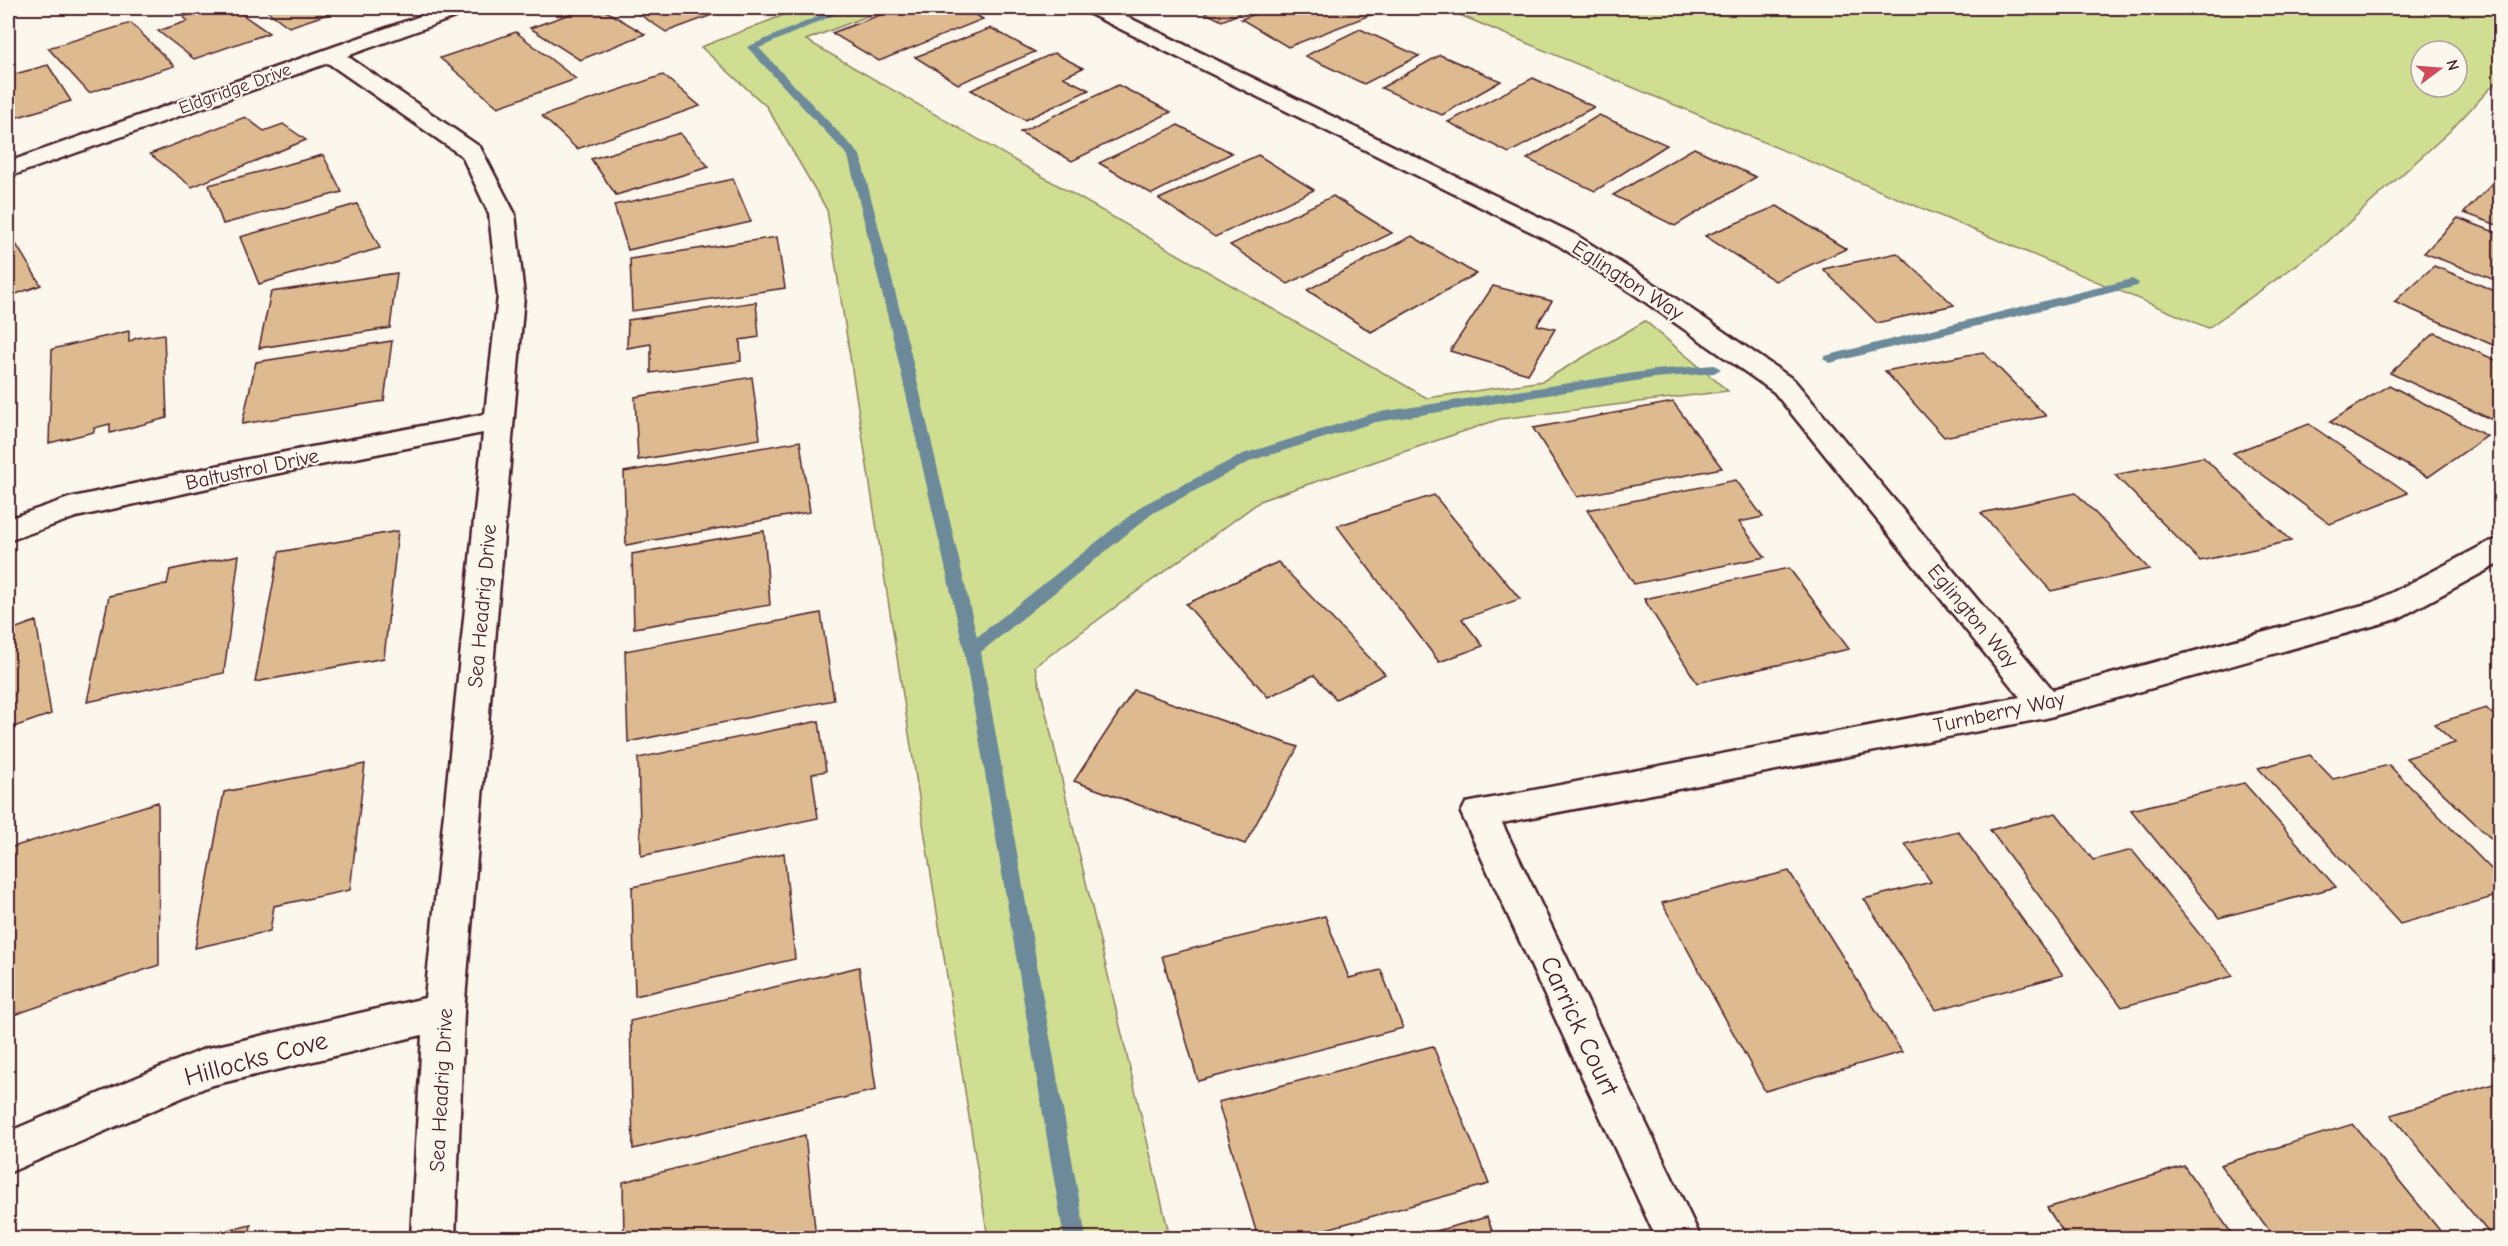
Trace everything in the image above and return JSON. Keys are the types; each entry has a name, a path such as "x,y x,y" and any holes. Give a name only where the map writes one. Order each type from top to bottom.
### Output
{"street":[{"name":"Eldgridge Drive","path":"8,170 462,8"},
{"name":"Eglington Way","path":"1093,8 1567,240 1647,291 1784,386 2046,705"},
{"name":"Sea Headrig Drive","path":"330,55 472,152 502,214 511,296 444,1012 433,1239"},
{"name":"Baltustrol Drive","path":"8,530 69,508 249,469 499,421"},
{"name":"Turnberry Way","path":"1479,813 2046,705 2385,611 2500,550"},
{"name":"Carrick Court","path":"1479,813 1679,1239"},
{"name":"Hillocks Cove","path":"8,1153 204,1068 444,1012"}],"green space":[{"path":"802,8 888,8 806,40 1427,398 1543,381 1645,321 1728,391 1500,419 1262,500 1035,666 1170,1238 988,1238 827,210 767,107 701,47"},
{"path":"1443,8 2500,8 2500,78 2450,131 2324,245 2208,328"}],"building":[{"path":"210,8 233,8 269,33 194,59 158,31 188,21 183,17"},
{"path":"263,8 346,8 289,27"},
{"path":"587,8 601,8 645,34 580,60 530,28"},
{"path":"630,8 731,8 666,32"},
{"path":"898,8 963,8 983,19 879,61 832,33"},
{"path":"1196,8 1252,8 1222,21"},
{"path":"1273,8 1370,8 1378,12 1288,47 1241,19"},
{"path":"131,23 174,66 89,93 48,48"},
{"path":"991,28 1035,52 958,84 915,57"},
{"path":"1360,29 1419,56 1364,84 1305,56"},
{"path":"516,32 576,79 498,107 440,58"},
{"path":"1054,53 1083,68 1063,77 1089,90 1025,120 971,90"},
{"path":"1440,55 1501,81 1442,115 1381,88"},
{"path":"48,65 71,101 8,120 8,72 13,70 15,74"},
{"path":"663,75 700,106 577,149 542,116"},
{"path":"1533,78 1594,107 1509,153 1448,122"},
{"path":"1118,85 1171,112 1072,161 1020,132"},
{"path":"1599,115 1667,145 1595,191 1527,159"},
{"path":"245,117 264,131 283,124 306,140 192,187 150,154"},
{"path":"1178,125 1232,153 1152,194 1099,163"},
{"path":"680,133 709,167 616,195 591,159"},
{"path":"1694,148 1756,177 1675,226 1613,195"},
{"path":"323,155 342,192 223,224 209,185"},
{"path":"1258,155 1314,190 1215,237 1159,199"},
{"path":"733,179 751,222 628,250 614,205"},
{"path":"2497,179 2500,181 2500,226 2464,213"},
{"path":"1333,196 1392,233 1288,284 1230,245"},
{"path":"357,204 380,248 259,284 240,237"},
{"path":"1777,206 1846,249 1775,281 1705,236"},
{"path":"2458,218 2500,234 2500,282 2424,253"},
{"path":"8,231 41,285 8,297"},
{"path":"1412,236 1476,274 1371,332 1307,290"},
{"path":"777,237 785,288 632,311 630,259"},
{"path":"1897,253 1954,305 1877,323 1823,269"},
{"path":"2434,266 2500,293 2500,348 2394,302"},
{"path":"397,273 390,328 259,348 271,292"},
{"path":"1493,286 1552,301 1537,325 1555,329 1528,374 1450,351"},
{"path":"756,302 759,337 740,340 741,361 651,373 651,344 627,348 628,320"},
{"path":"129,331 129,342 136,338 164,334 167,418 110,433 110,424 94,428 94,432 49,443 52,349"},
{"path":"2435,333 2500,362 2500,416 2495,421 2390,373"},
{"path":"392,341 384,401 242,424 256,362"},
{"path":"1983,352 2046,416 1944,437 1885,371"},
{"path":"752,377 760,439 638,460 635,397"},
{"path":"2389,385 2487,436 2428,477 2330,422"},
{"path":"1673,402 1722,468 1577,497 1533,428"},
{"path":"2309,424 2408,493 2330,524 2233,453"},
{"path":"800,441 810,512 626,545 624,472"},
{"path":"2203,457 2291,541 2200,561 2115,475"},
{"path":"1736,480 1763,517 1739,522 1765,557 1634,584 1587,510"},
{"path":"2076,493 2149,569 2051,591 1981,513"},
{"path":"1434,495 1520,599 1462,619 1483,646 1439,662 1337,526"},
{"path":"398,531 384,658 255,682 279,552"},
{"path":"764,531 770,605 634,628 632,554"},
{"path":"239,555 224,673 87,702 109,596 167,584 170,570"},
{"path":"1278,562 1385,674 1336,699 1314,675 1268,697 1186,604"},
{"path":"1789,568 1849,649 1697,683 1644,599"},
{"path":"821,613 834,700 628,742 625,651"},
{"path":"36,621 51,714 8,729 8,631"},
{"path":"1134,690 1298,747 1245,844 1074,781"},
{"path":"2486,708 2500,721 2500,847 2406,758 2455,743 2434,724"},
{"path":"819,721 826,771 812,774 818,818 641,856 638,758"},
{"path":"2310,755 2333,779 2389,765 2500,878 2500,895 2400,924 2258,768"},
{"path":"365,764 350,890 274,906 270,931 195,948 224,792"},
{"path":"2244,783 2336,887 2219,918 2131,810"},
{"path":"158,802 159,965 8,1017 9,848"},
{"path":"2056,813 2093,860 2132,850 2233,976 2122,1007 1990,830"},
{"path":"1958,831 2063,975 1936,1010 1864,899 1931,882 1905,844"},
{"path":"784,853 795,959 635,996 632,887"},
{"path":"1789,871 1902,1052 1765,1091 1662,903"},
{"path":"1325,916 1349,978 1381,970 1403,1028 1198,1081 1162,956"},
{"path":"859,967 876,1090 633,1149 630,1021"},
{"path":"1433,1046 1489,1184 1294,1238 1258,1238 1218,1102"},
{"path":"2500,1082 2500,1238 2493,1238 2391,1115"},
{"path":"2353,1124 2446,1238 2275,1238 2220,1165"},
{"path":"805,1135 816,1238 624,1238 623,1182"},
{"path":"2184,1166 2235,1238 2067,1238 2047,1208"},
{"path":"1487,1217 1495,1238 1411,1238"},
{"path":"251,1225 249,1238 195,1238"},
{"path":"1984,1229 1990,1238 1951,1238"}],"waterway":[{"path":"845,8 752,47 854,155 902,346 972,650"},
{"path":"1830,359 2132,283"},
{"path":"972,650 1148,509 1248,457 1374,418 1654,374 1714,369"},
{"path":"972,650 1075,1238"}]}
